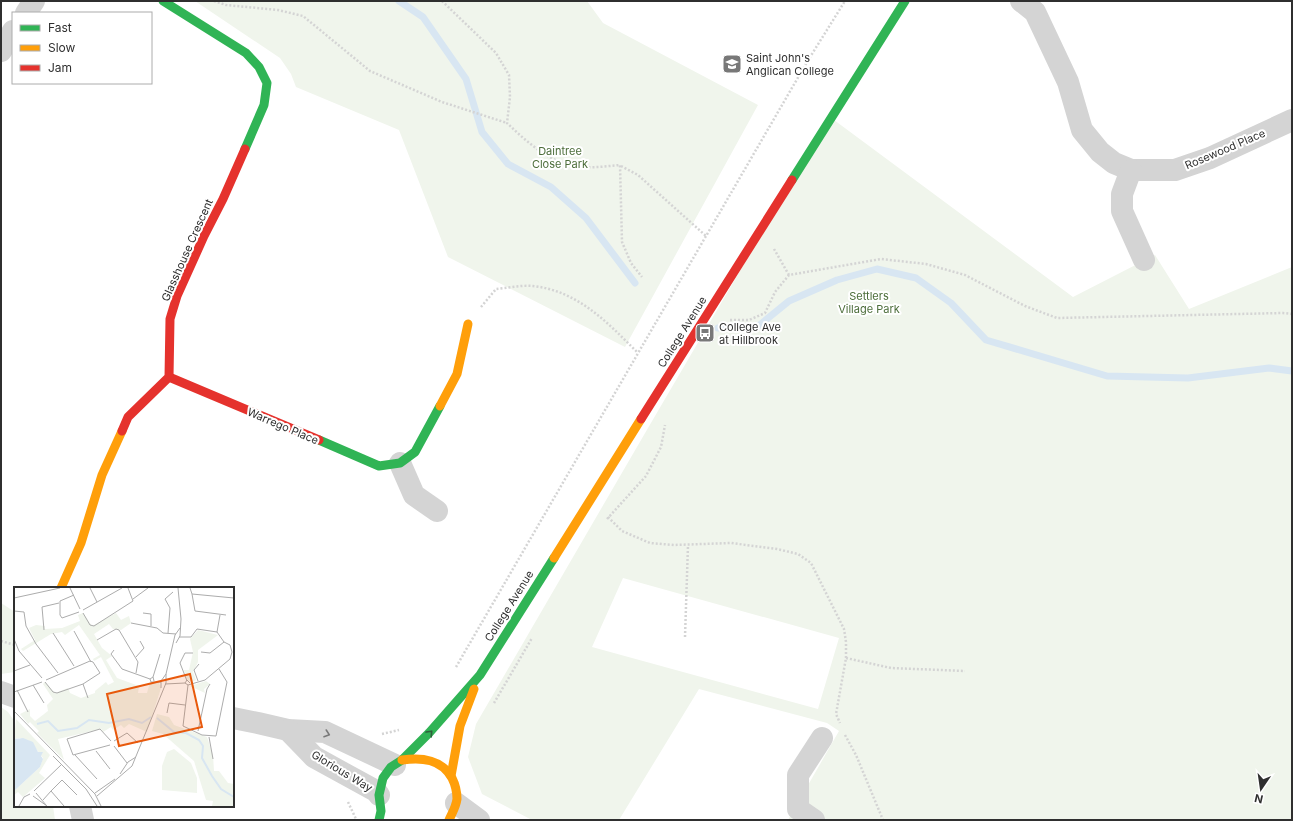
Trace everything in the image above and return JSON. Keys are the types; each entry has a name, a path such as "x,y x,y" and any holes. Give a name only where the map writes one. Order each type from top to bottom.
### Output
{"street":[{"path":"27,12 34,1"},
{"name":"Glasshouse Crescent","path":"163,1 246,53 259,67 267,83 264,106 223,199 204,236 177,296 170,318 168,377"},
{"name":"College Avenue","path":"380,808 383,778 430,733 480,675 905,1"},
{"name":"Rosewood Place","path":"1021,1 1035,12 1068,82 1082,130 1100,152 1114,162 1131,170 1175,170 1210,158 1292,120"},
{"path":"1,51 12,33"},
{"path":"1131,170 1122,194 1122,211 1144,260"},
{"name":"Warrego Place","path":"168,377 379,466 400,463 415,452 457,374 468,324"},
{"path":"61,587 81,544 102,475 128,417 168,377"},
{"path":"400,463 414,495 437,511"},
{"name":"College Avenue","path":"453,812 456,789 451,776 460,726 480,675"},
{"path":"1,692 14,697"},
{"name":"Glorious Way","path":"234,718 258,722 288,730 325,732 364,752 398,763"},
{"name":"Glorious Way","path":"288,730 314,757 376,791 380,808"},
{"path":"800,816 798,775 822,738"},
{"path":"398,763 416,758 434,760 445,768 451,776"},
{"path":"80,807 83,820"},
{"path":"380,808 388,820"},
{"path":"453,812 479,820"}],"path":[{"path":"214,1 226,5 278,10 303,16 370,71 442,102 507,123 531,146 561,162 582,167 620,165 638,175 706,236"},
{"path":"442,1 496,53 509,75 510,97 507,123"},
{"path":"452,672 807,62 845,1"},
{"path":"620,165 622,242 631,263 642,276"},
{"path":"770,242 789,275"},
{"path":"723,320 749,320 765,313 775,292 789,275 881,259 926,264 965,275 1025,306 1057,318 1292,314"},
{"path":"468,324 496,289 532,286 557,291 584,304 638,353"},
{"path":"608,518 622,531 650,543 674,545 730,543 777,549 798,554 811,563 844,629 846,658 836,714 842,726"},
{"path":"685,637 688,545"},
{"path":"1,642 14,645"},
{"path":"846,658 891,668 965,671"},
{"path":"364,752 374,736 404,727"},
{"path":"844,733 856,755 883,820"},
{"path":"349,776 344,792 356,820"}],"green space":[{"name":"Daintree Close Park","path":"195,1 587,1 603,23 758,105 625,347 448,257 399,130 296,87 291,74 280,58"},
{"name":"Settlers Village Park","path":"830,117 1073,297 1155,255 1189,309 1292,267 1292,820 788,820 839,731 827,723 699,689 619,820 532,820 482,794 468,757 476,724","holes":["623,578 839,638 818,709 592,647"]},
{"path":"1,603 14,611 14,672 1,674"},
{"path":"1,707 8,712 14,721 14,807 53,807 55,820 1,820"}],"waterway":[{"path":"399,1 423,17 466,79 482,132 508,164 551,187 586,218 635,283"},
{"path":"718,328 756,328 789,301 837,280 877,269 916,278 951,303 986,340 1107,376 1188,378 1269,368 1292,371"}],"traffic: fast":[{"path":"163,1 246,53 259,67 267,83 264,105 245,149"},
{"path":"792,180 905,1"},
{"path":"319,440 379,466 400,463 415,452 440,406"},
{"path":"379,820 381,811 379,795 383,778 391,767 402,760 429,733 480,675 554,558"}],"traffic: slow":[{"path":"440,406 457,374 468,324"},
{"path":"554,558 641,419"},
{"path":"61,587 81,543 102,475 122,431"},
{"path":"451,776 460,726 474,689"},
{"path":"402,760 424,759 437,763 448,772 454,783 457,799 449,820"}],"traffic: jam":[{"path":"122,431 128,417 169,377 170,319 177,296 245,149"},
{"path":"641,419 792,180"},
{"path":"169,377 319,440"}],"place":[{"name":"Saint John's Anglican College","path":"732,64"},
{"name":"College Ave at Hillbrook","path":"705,333"}]}
